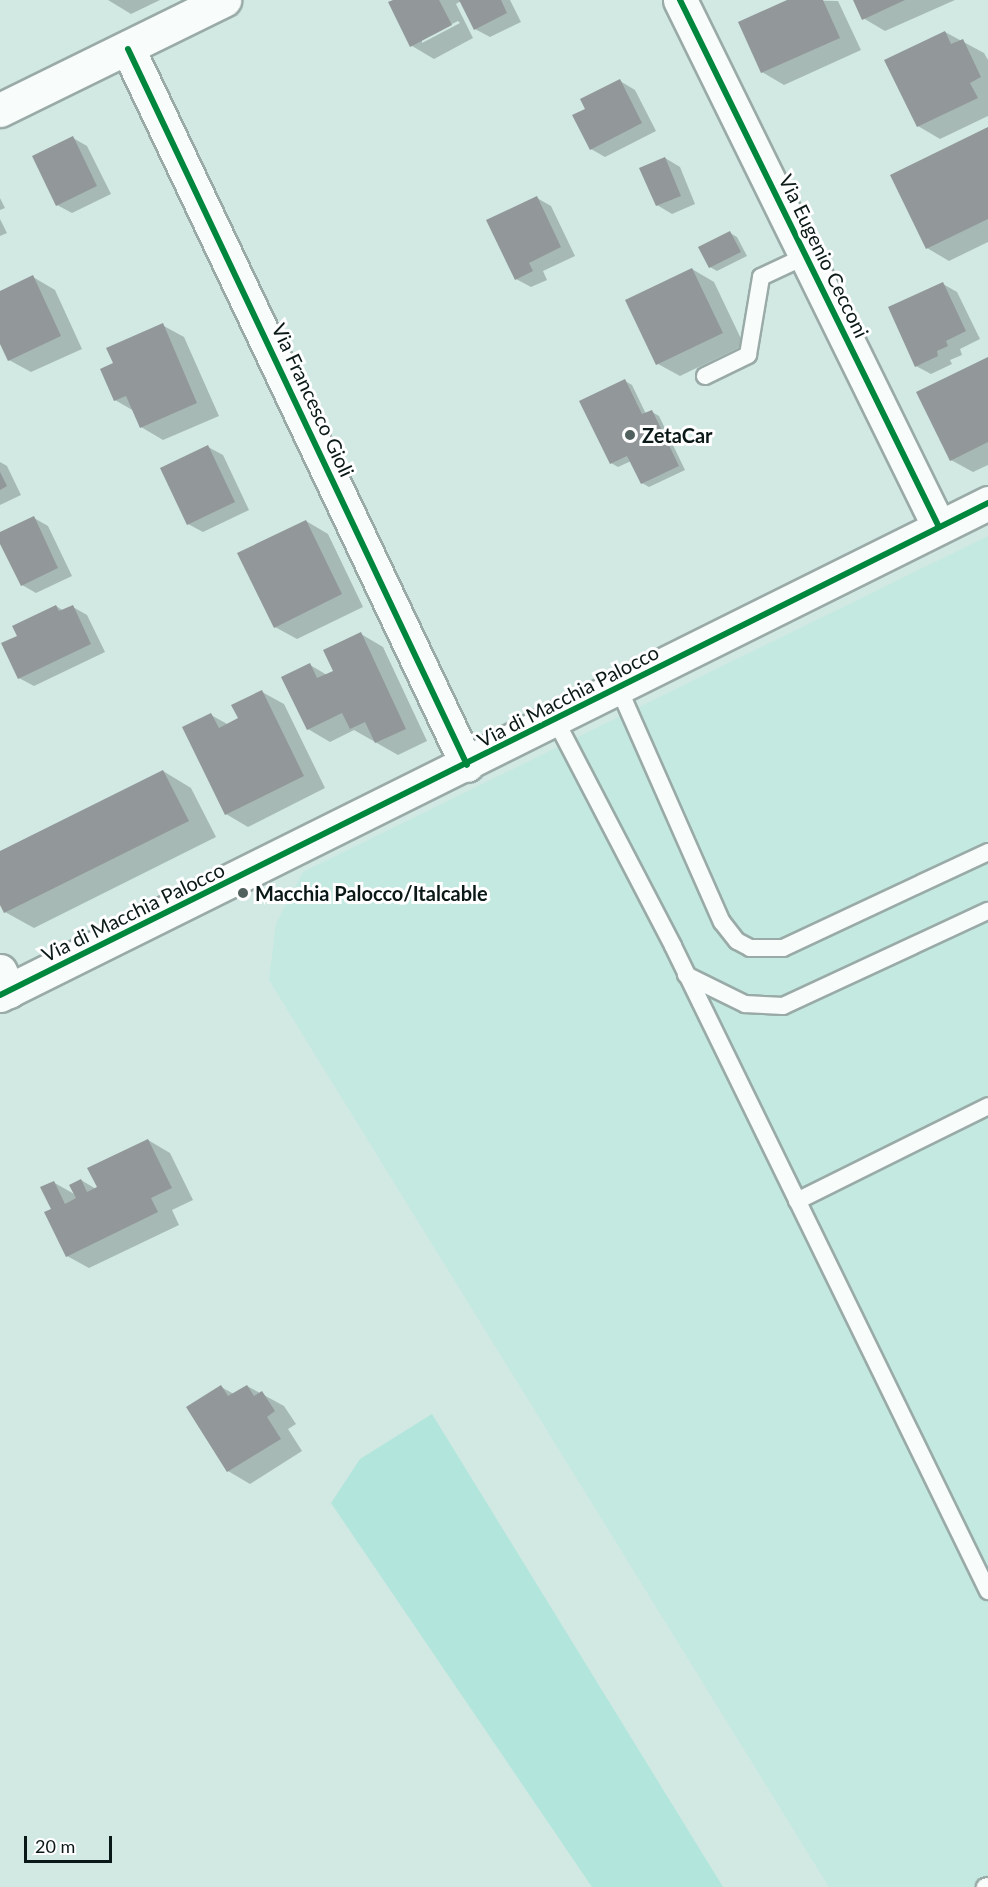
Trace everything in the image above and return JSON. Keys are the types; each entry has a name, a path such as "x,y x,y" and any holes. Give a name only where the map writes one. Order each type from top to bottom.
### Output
{"street":[{"path":"0,110 224,0"},
{"name":"Via Eugenio Cecconi","path":"680,0 939,527"},
{"name":"Via Francesco Gioli","path":"128,49 467,765"},
{"name":"Via di Macchia Palocco","path":"3,986 467,765 988,503"}],"lane":[{"path":"705,375 748,355 761,277 806,256"},
{"path":"619,689 722,922 737,941 750,948 783,948 988,852"},
{"path":"556,721 687,975 988,1591"},
{"path":"687,975 745,1004 783,1006 988,911"},
{"path":"797,1201 988,1106"}],"shaded area":[{"path":"988,536 988,1887 829,1887 269,980 276,924 303,872"},
{"path":"432,1414 723,1887 592,1887 331,1503 360,1459"}],"building":[{"path":"393,0 439,0 452,25 410,47 388,2"},
{"path":"459,0 501,0 507,13 474,30"},
{"path":"787,0 823,0 840,38 761,73 738,22"},
{"path":"853,0 905,0 862,20"},
{"path":"945,31 951,44 963,39 981,77 970,83 978,98 917,127 884,60"},
{"path":"620,79 642,123 590,150 572,115 585,109 580,99"},
{"path":"988,127 988,219 926,249 890,175"},
{"path":"73,136 97,186 56,206 32,156"},
{"path":"665,157 681,196 656,206 639,168"},
{"path":"537,196 561,247 529,263 533,271 515,280 486,220"},
{"path":"730,231 741,252 709,268 698,247"},
{"path":"692,268 723,333 656,365 625,300"},
{"path":"33,275 61,336 8,361 0,344 0,291"},
{"path":"943,282 966,331 946,341 948,346 937,351 938,356 915,367 888,307"},
{"path":"163,323 197,403 140,428 126,396 114,401 100,369 113,363 106,348"},
{"path":"988,357 988,442 950,461 916,392"},
{"name":"ZetaCar","path":"625,379 642,414 652,410 679,466 641,484 627,456 610,464 579,401"},
{"path":"208,445 235,502 187,525 160,468"},
{"path":"0,472 7,486 0,490"},
{"path":"34,516 58,568 21,586 0,544 0,532"},
{"path":"306,520 342,594 274,628 237,553"},
{"path":"56,605 59,611 73,605 91,644 18,679 1,643 17,636 12,626"},
{"path":"361,632 406,729 375,743 365,722 350,729 342,713 307,730 281,677 310,663 317,678 333,671 323,650"},
{"path":"262,690 304,776 225,815 182,727 211,713 219,728 238,718 231,705"},
{"path":"163,770 189,821 4,913 0,905 0,851"},
{"path":"148,1139 172,1188 151,1198 158,1212 66,1257 44,1212 51,1209 40,1187 54,1181 65,1204 76,1198 69,1185 81,1179 87,1192 97,1187 87,1168"},
{"path":"221,1385 228,1396 247,1385 254,1396 262,1391 275,1411 267,1417 281,1439 227,1472 186,1407"}],"cycle path":[{"path":"680,0 939,527"},
{"path":"128,49 467,765"},
{"path":"0,995 988,503"}],"place":[{"name":"ZetaCar","path":"630,435"},
{"name":"Macchia Palocco/Italcable","path":"243,893"}]}
